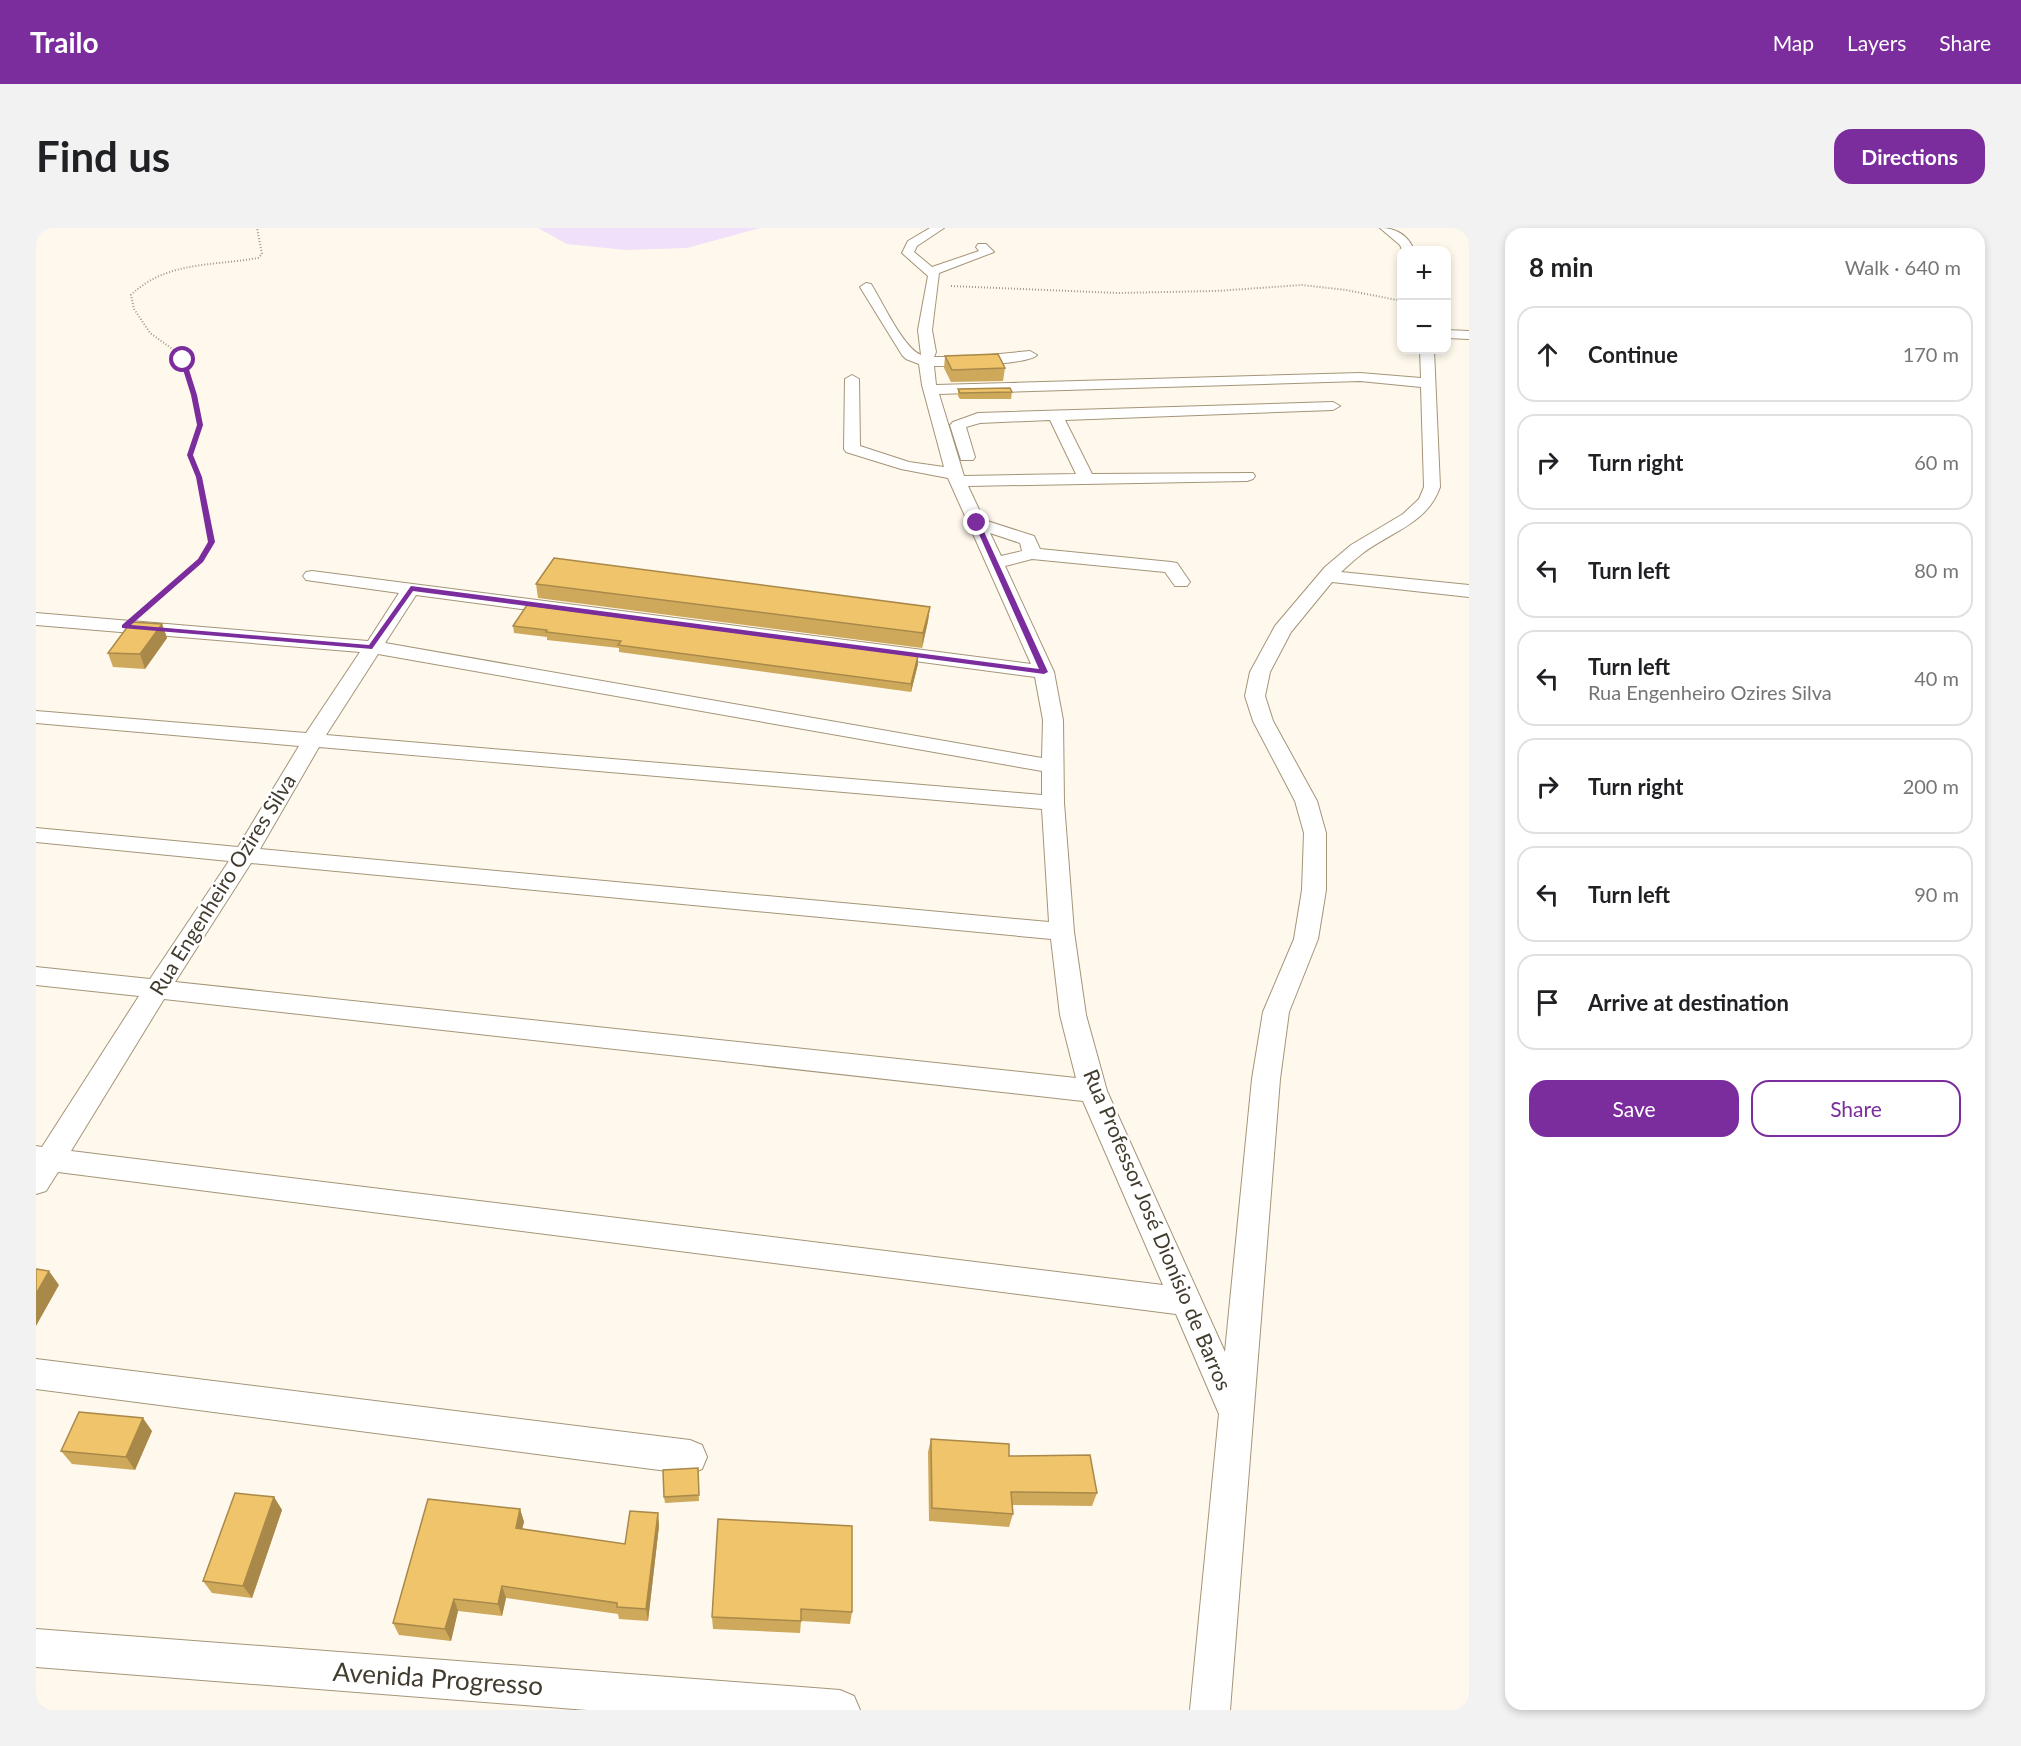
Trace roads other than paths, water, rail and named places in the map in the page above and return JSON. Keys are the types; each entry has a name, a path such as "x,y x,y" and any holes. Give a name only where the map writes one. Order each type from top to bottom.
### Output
{"street":[{"path":"938,228 912,244 908,254 932,278 988,252 982,247"},
{"path":"1386,228 1406,246"},
{"path":"1407,228 1407,246"},
{"name":"Rua Professor José Dionísio de Barros","path":"932,278 925,330 929,352 926,361 931,390 977,523 1044,672 1053,720 1053,803 1062,932 1073,1015 1093,1090 1237,1416 1210,1710"},
{"path":"866,287 910,356 926,361 966,361 1030,355"},
{"path":"1451,334 1469,335"},
{"path":"1237,1416 1266,1079 1276,1012 1306,939 1314,890 1315,833 1306,801 1263,721 1255,696 1260,672 1282,630 1327,576 1357,549 1409,518 1427,501 1432,487 1427,354"},
{"path":"931,390 1360,377 1430,383"},
{"path":"852,379 852,449 907,466 962,478 1247,476"},
{"path":"962,478 958,425 978,418 1333,406"},
{"path":"1056,416 1086,478"},
{"path":"977,523 1028,540 1032,554"},
{"path":"995,563 1032,554 1171,567 1181,582"},
{"path":"312,576 1044,672"},
{"path":"1327,576 1469,591"},
{"name":"Rua Engenheiro Ozires Silva","path":"40,1166 246,853 314,738 411,589"},
{"path":"36,619 372,647 1054,767"},
{"path":"36,717 314,738 1053,803"},
{"path":"36,835 246,853 1062,932"},
{"path":"36,976 1093,1090"},
{"path":"40,1166 1188,1302"},
{"path":"36,1374 690,1457"},
{"name":"Avenida Progresso","path":"36,1647 840,1710"}]}
